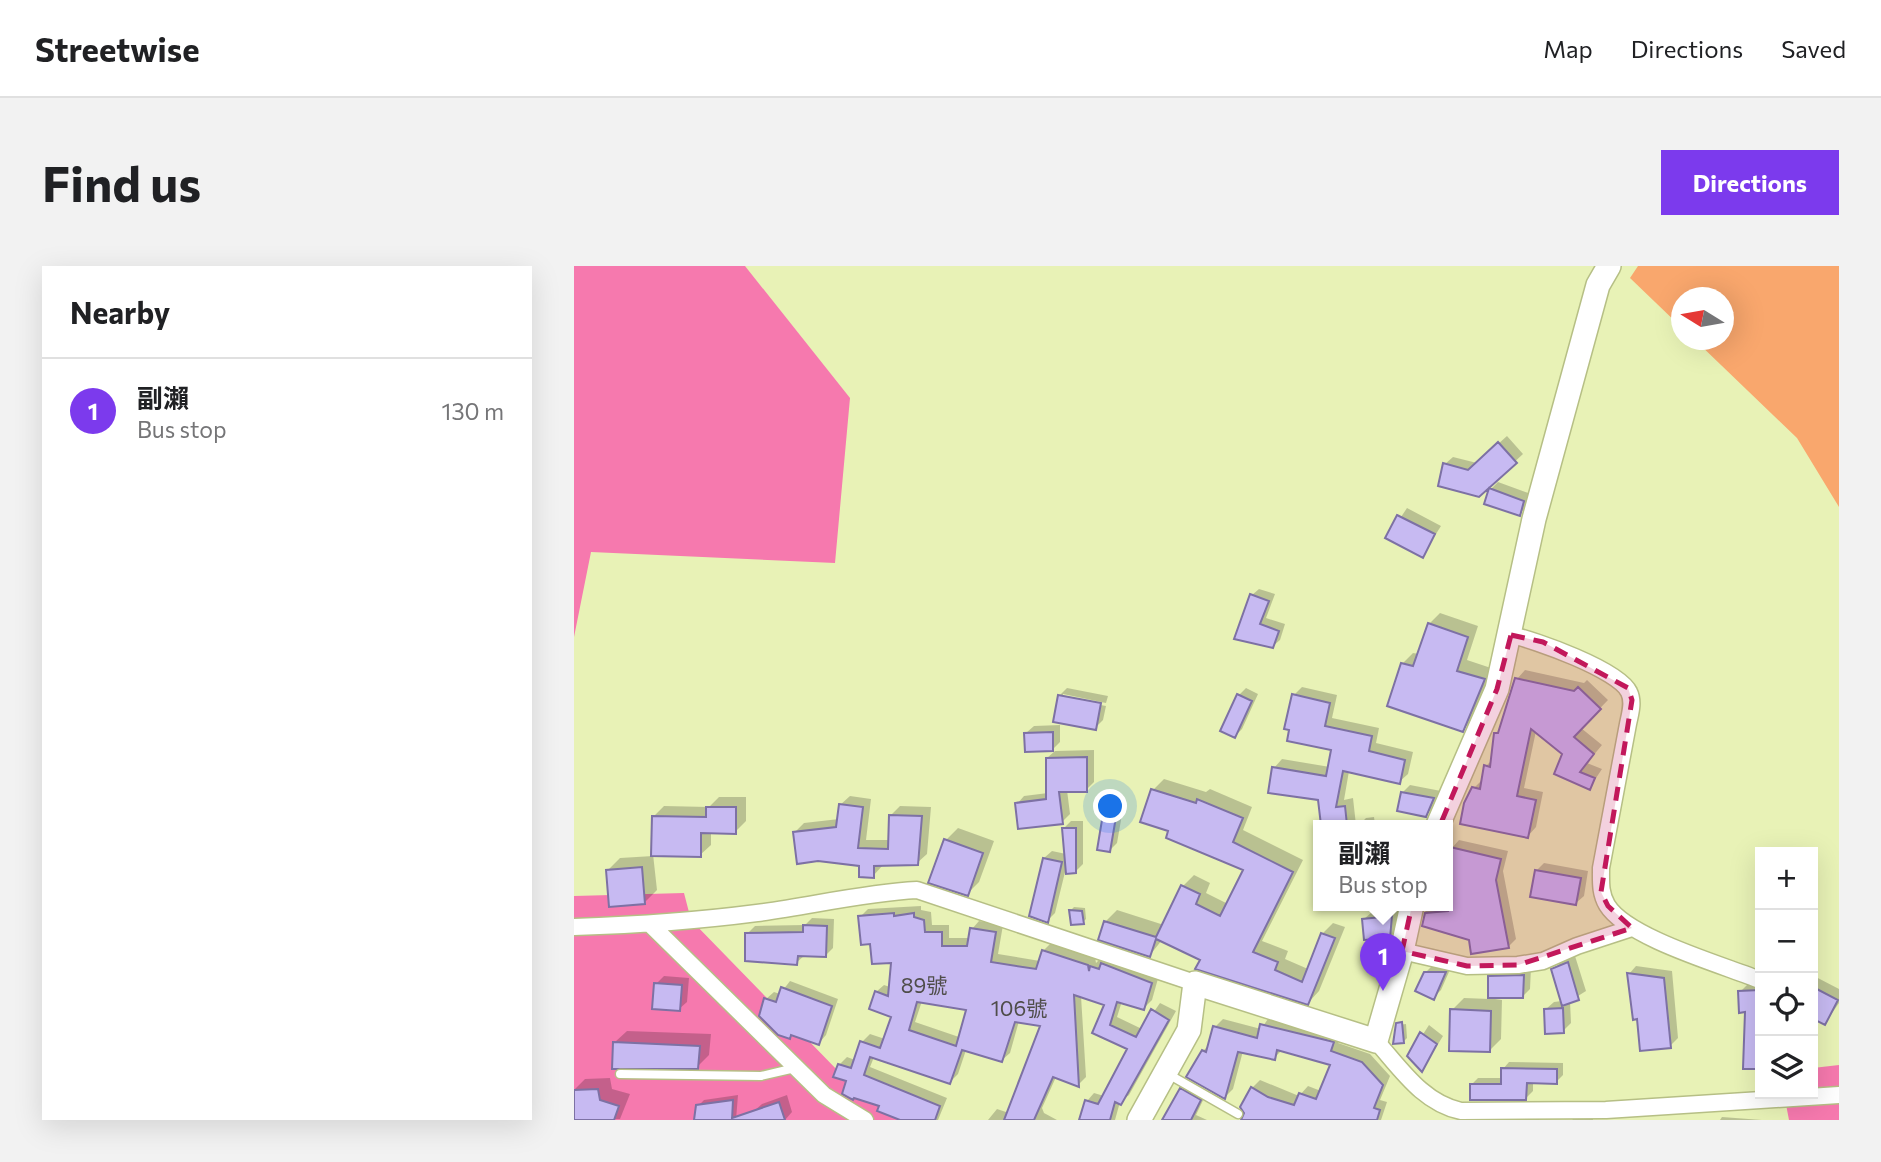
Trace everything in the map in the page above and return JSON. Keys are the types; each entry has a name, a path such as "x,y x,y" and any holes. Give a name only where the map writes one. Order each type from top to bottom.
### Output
{"street":[{"path":"1440,820 1497,689 1511,635 1534,519 1598,285 1609,266"},
{"path":"1511,635 1543,642 1606,673 1628,688 1632,700 1601,868 1601,892 1608,906 1622,922 1633,928 1755,977"},
{"path":"574,927 651,925 759,912 874,892 917,890 1376,1041 1424,1094 1443,1107 1461,1111 1606,1115 1759,1099"},
{"path":"1376,1041 1411,911"},
{"path":"651,925 824,1096 865,1120"},
{"path":"1402,951 1467,966 1518,965 1543,961 1577,946 1633,928"},
{"path":"1139,1120 1189,1030 1195,983"},
{"path":"1818,1096 1839,1095"}],"lane":[{"path":"620,1074 761,1076 794,1068"},
{"path":"1166,1073 1238,1114"}],"highlighted area":[{"path":"1511,635 1543,642 1628,688 1632,700 1601,892 1608,906 1632,928 1518,965 1467,966 1402,951 1418,878 1497,689"}],"shaded area":[{"path":"574,266 745,266 850,398 835,563 591,552 574,637"},
{"path":"1638,266 1839,266 1839,507 1797,438 1705,350 1734,350 1734,287 1671,287 1671,317 1630,278"},
{"path":"684,893 691,920 842,1075 914,1120 574,1120 574,896"},
{"path":"1839,1065 1839,1120 1789,1120 1785,1099 1818,1099 1818,1067"}],"building":[{"path":"1498,442 1517,463 1479,497 1438,486 1443,463 1468,470"},
{"path":"1489,488 1524,501 1520,516 1484,504"},
{"path":"1397,515 1435,534 1423,558 1385,538"},
{"path":"1250,594 1269,601 1260,624 1279,631 1273,648 1234,639"},
{"path":"1428,623 1468,637 1457,671 1485,679 1463,732 1387,706 1401,663 1413,666"},
{"path":"1515,678 1574,691 1578,687 1601,709 1574,737 1594,754 1580,772 1595,778 1590,790 1554,774 1562,754 1531,729 1517,796 1536,800 1528,838 1460,824 1464,803 1472,787 1480,789 1484,765 1490,767 1494,733 1498,733"},
{"path":"1237,694 1252,701 1235,738 1220,731"},
{"path":"1292,694 1330,703 1325,726 1372,736 1369,751 1405,760 1400,784 1343,771 1336,807 1345,806 1346,820 1320,820 1318,800 1268,793 1272,767 1326,776 1331,750 1287,741 1289,730 1284,729"},
{"path":"1058,695 1101,703 1096,730 1053,722"},
{"path":"1053,732 1053,751 1025,752 1024,733"},
{"path":"1087,757 1087,792 1059,792 1063,824 1018,829 1015,803 1046,799 1046,758"},
{"path":"1151,789 1196,803 1197,799 1243,818 1233,842 1293,872 1253,952 1278,962 1275,970 1302,982 1321,933 1335,938 1308,1005 1195,969 1200,960 1156,939 1150,957 1098,940 1104,921 1156,937 1181,885 1200,894 1196,904 1220,916 1243,870 1166,838 1168,831 1140,822"},
{"path":"1401,792 1434,798 1426,817 1397,811"},
{"path":"839,804 863,807 858,848 888,849 889,815 922,816 918,865 874,866 874,878 859,877 859,866 818,861 797,864 793,832 836,827"},
{"path":"706,807 736,807 736,834 701,833 701,857 651,856 652,816 706,817"},
{"path":"1103,814 1116,817 1110,852 1097,850"},
{"path":"1062,828 1076,828 1076,873 1066,874"},
{"path":"944,839 983,853 968,896 928,883"},
{"path":"1453,848 1501,859 1496,880 1509,948 1471,954 1469,940 1422,926 1425,913 1453,911"},
{"path":"1043,858 1062,862 1048,923 1029,916"},
{"path":"642,867 645,904 609,907 606,870"},
{"path":"1535,870 1581,878 1576,905 1530,897"},
{"path":"1069,910 1082,911 1084,924 1071,925"},
{"path":"914,913 914,917 924,920 925,932 942,932 942,946 967,946 970,928 996,932 991,962 1036,969 1042,950 1088,965 1089,971 1090,966 1099,969 1101,963 1152,983 1144,1010 1117,1002 1110,1025 1136,1037 1151,1009 1169,1020 1121,1105 1115,1102 1110,1120 1079,1120 1085,1100 1098,1104 1127,1049 1092,1033 1104,1005 1074,995 1079,1087 1053,1077 1034,1120 1004,1120 1040,1026 1015,1022 1002,1062 962,1050 950,1084 870,1057 864,1075 940,1106 935,1120 900,1120 877,1111 879,1106 854,1098 853,1100 842,1094 846,1081 833,1077 838,1064 851,1068 860,1041 880,1048 891,1017 869,1009 875,991 888,996 891,963 872,964 870,944 861,945 858,916","holes":["917,1002 966,1010 956,1046 909,1030"]},
{"path":"1392,916 1390,938 1364,940 1362,919"},
{"path":"803,925 827,926 826,957 798,956 797,965 745,961 745,933 803,932"},
{"path":"1568,962 1579,1000 1562,1006 1551,969"},
{"path":"1424,972 1446,972 1434,1000 1415,991"},
{"path":"1627,973 1664,978 1671,1048 1640,1051 1637,1019 1633,1020"},
{"path":"1524,975 1523,998 1488,998 1488,976"},
{"path":"654,983 682,985 680,1011 652,1009"},
{"path":"781,987 832,1006 819,1045 791,1035 790,1039 778,1035 759,1016 764,998 776,1002"},
{"path":"1755,990 1755,1069 1743,1069 1745,1012 1739,1013 1738,991"},
{"path":"1818,990 1838,1000 1825,1025 1818,1022"},
{"path":"1563,1008 1564,1033 1545,1034 1544,1009"},
{"path":"1450,1009 1491,1011 1490,1052 1449,1051"},
{"path":"1402,1022 1404,1043 1393,1044 1396,1023"},
{"path":"1260,1024 1334,1042 1331,1051 1362,1062 1383,1085 1374,1108 1380,1110 1377,1120 1241,1120 1244,1113 1240,1107 1251,1087 1268,1097 1294,1105 1299,1093 1316,1099 1330,1065 1277,1050 1275,1060 1238,1052 1225,1099 1186,1077 1202,1050 1206,1052 1213,1026 1257,1038"},
{"path":"1420,1032 1437,1044 1422,1072 1407,1056"},
{"path":"613,1042 700,1046 698,1069 612,1069"},
{"path":"1501,1068 1557,1069 1557,1084 1527,1083 1526,1100 1470,1100 1470,1084 1501,1084"},
{"path":"1180,1088 1201,1100 1191,1120 1162,1120"},
{"path":"598,1089 600,1100 619,1106 614,1120 574,1120 574,1090"},
{"path":"733,1100 732,1120 694,1120 696,1105"},
{"path":"779,1102 785,1120 732,1120 732,1118"}],"place":[{"name":"副瀨","path":"1383,991"}]}
